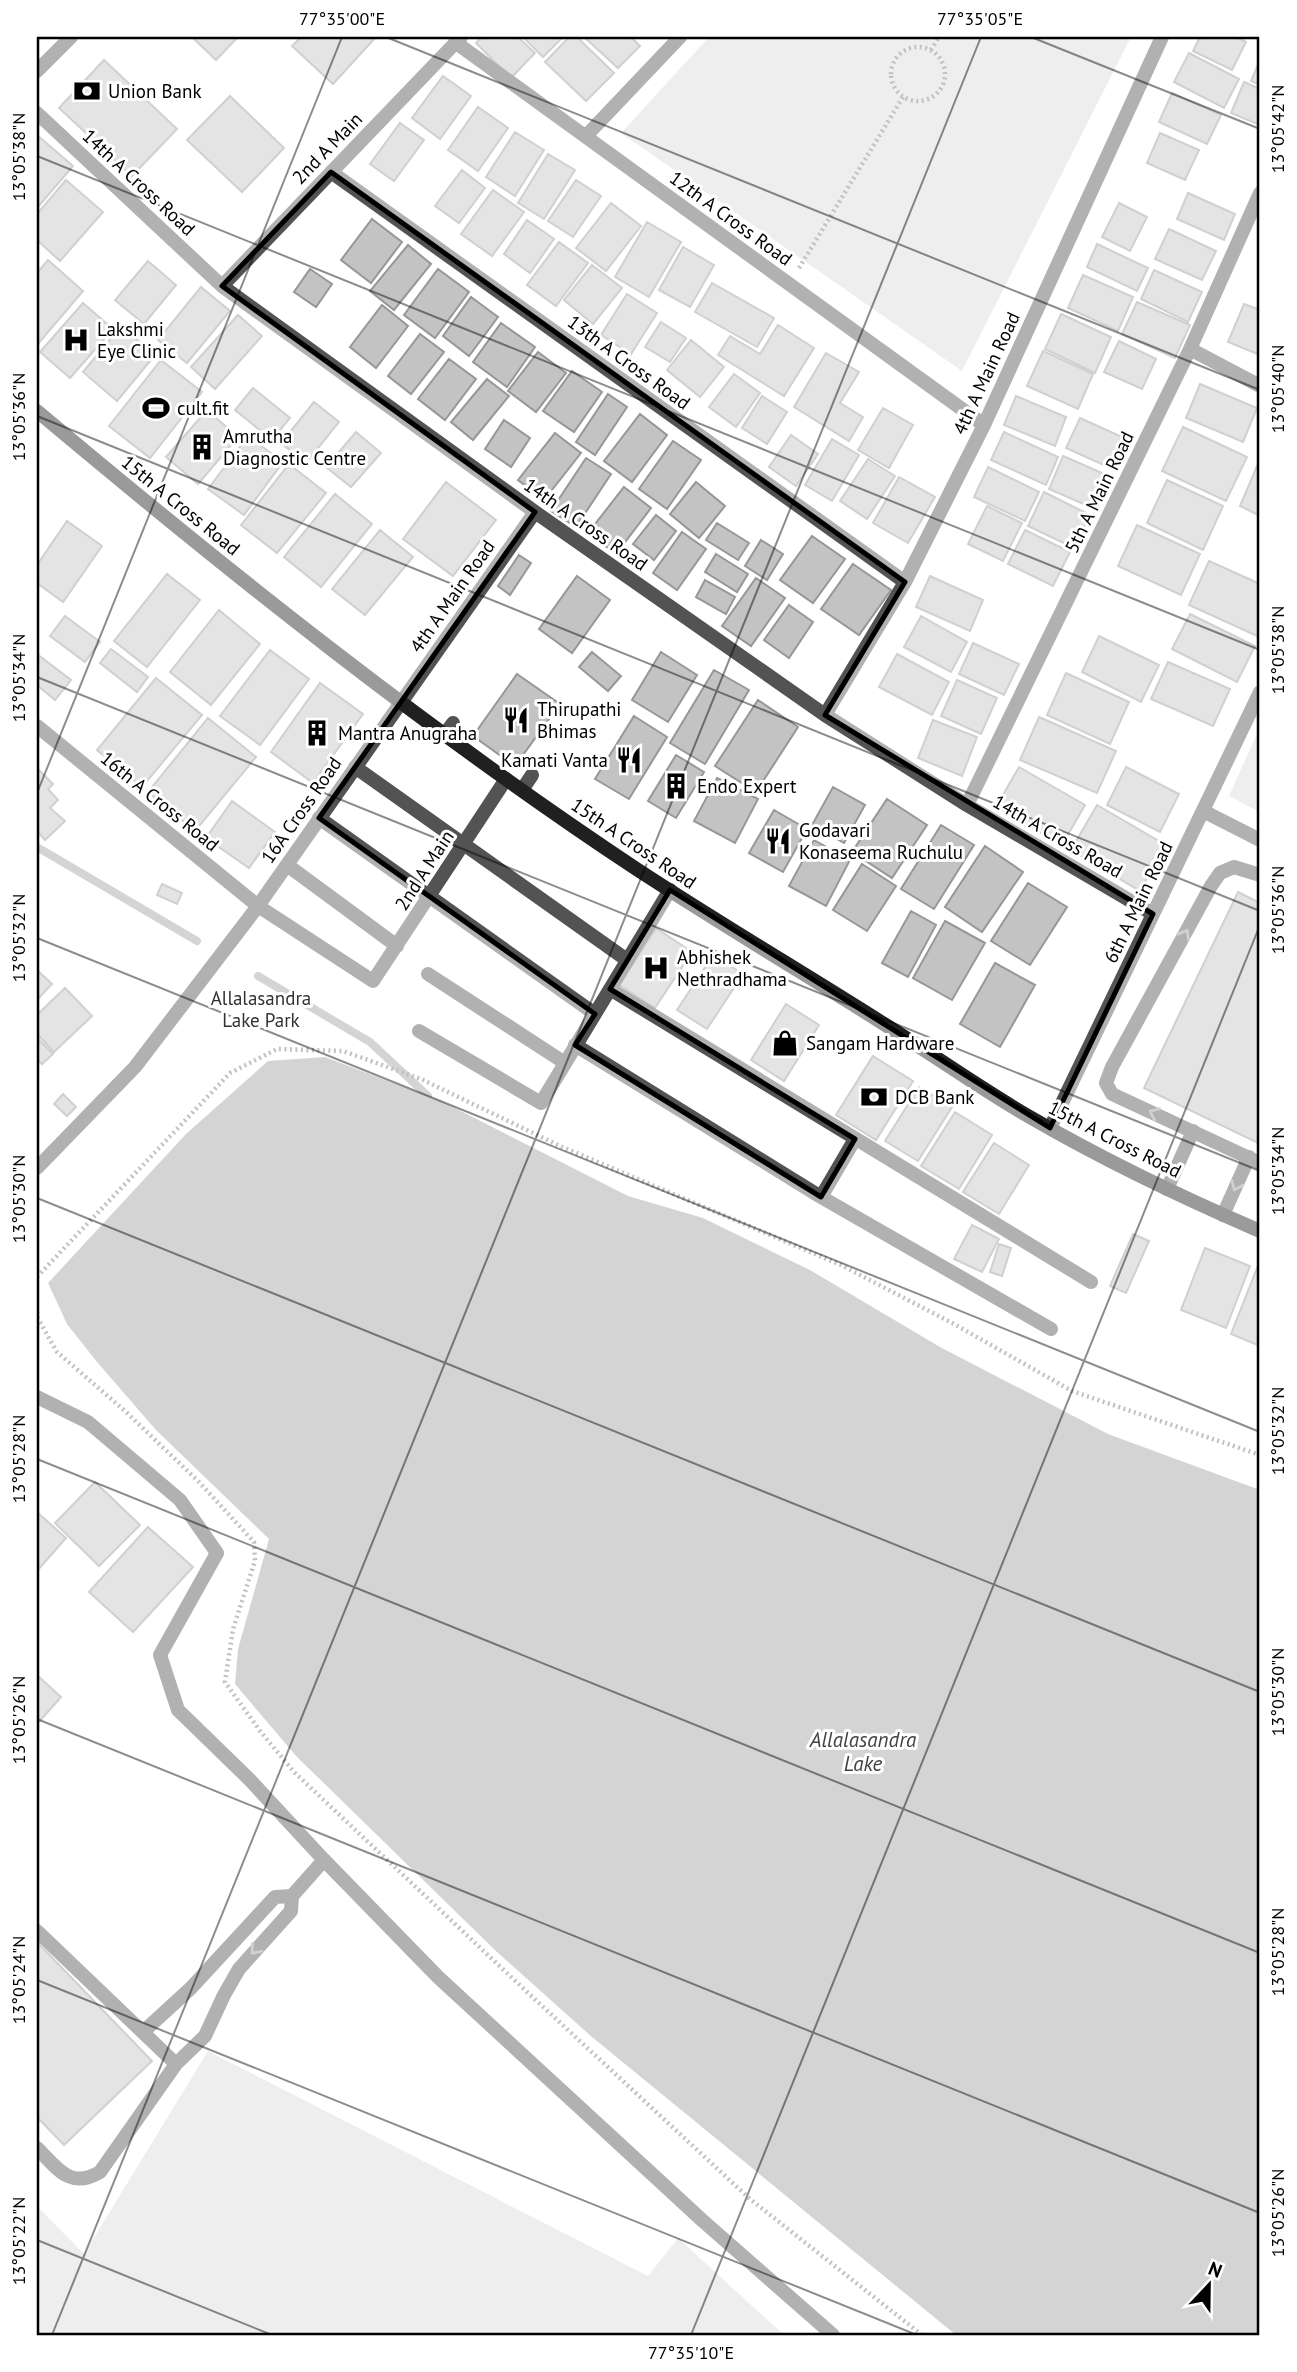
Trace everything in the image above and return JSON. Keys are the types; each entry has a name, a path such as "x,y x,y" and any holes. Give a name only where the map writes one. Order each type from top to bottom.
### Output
{"main road":[{"name":"15th A Cross Road","path":"37,411 270,603 400,702 449,729 506,779 670,890 965,1078 1050,1128 1167,1189 1260,1231"}],"street":[{"path":"37,71 71,37"},
{"path":"586,136 680,37"},
{"name":"4th A Main Road","path":"825,715 905,582 984,425 1162,37"},
{"name":"12th A Cross Road","path":"458,40 984,425"},
{"name":"2nd A Main","path":"222,286 458,40"},
{"name":"14th A Cross Road","path":"37,113 222,286 535,512 825,715 967,805 1153,914"},
{"name":"13th A Cross Road","path":"331,172 905,582"},
{"name":"5th A Main Road","path":"967,805 1189,349 1260,193"},
{"path":"1189,349 1260,386"},
{"name":"4th A Main Road","path":"400,702 535,512"},
{"name":"6th A Main Road","path":"1050,1128 1260,692"},
{"name":"16A Cross Road","path":"37,1168 135,1067 258,906 400,702"},
{"name":"16th A Cross Road","path":"37,726 258,906 373,982"},
{"path":"355,767 627,960"},
{"path":"522,790 532,775"},
{"name":"2nd A Main","path":"373,982 506,779"},
{"path":"1203,811 1260,840"},
{"path":"319,818 595,1014"},
{"path":"287,865 397,946"},
{"path":"1223,1215 1254,1160 1112,1094 1106,1083 1220,873 1234,867 1260,875"},
{"path":"419,1031 541,1103 670,890"},
{"path":"428,974 565,1063"},
{"path":"610,989 1091,1282"},
{"path":"575,1045 821,1197 1051,1329"},
{"path":"1167,1189 1193,1131"},
{"path":"821,1197 855,1139"},
{"path":"37,1397 88,1422 180,1500 217,1553 160,1655 178,1710 249,1779 448,1986 703,2221 833,2335"},
{"path":"37,2148 60,2171 73,2179 86,2180 100,2172 176,2064 205,2036 239,1969 291,1911 292,1896 324,1860"},
{"path":"142,2032 191,1988 275,1897 292,1896"},
{"path":"37,1931 176,2064"}],"path":[{"path":"930,50 939,37"},
{"path":"917,46 930,50 943,62 945,73 942,87 930,98 922,100 903,97 891,79 892,64 907,48 917,46"},
{"path":"789,284 903,97"},
{"path":"37,1277 230,1073 277,1049 343,1051 421,1079 560,1146 841,1265 954,1324 1072,1391 1260,1455"},
{"path":"37,1312 37,1317 57,1352 125,1411 199,1482 254,1542 254,1561 233,1629 225,1682 294,1772 750,2199 922,2335"}],"highlighted area":[{"path":"331,172 905,582 825,715 1153,914 1050,1128 670,890 610,989 855,1139 821,1197 575,1045 595,1014 319,818 535,512 222,286"}],"shaded area":[{"path":"709,37 1131,37 962,371 621,133"},
{"path":"1260,727 1260,812 1229,796"},
{"path":"208,2051 648,2276 678,2238 784,2335 37,2335 37,2206 84,2254"}],"water":[{"name":"Allalasandra Lake","path":"325,1057 443,1102 628,1196 703,1218 810,1270 940,1347 1108,1434 1260,1490 1260,2335 956,2335 592,2037 497,1952 296,1756 235,1684 238,1649 269,1539 156,1430 97,1362 67,1324 48,1283 186,1134 268,1061"}],"building":[{"path":"192,37 238,37 216,60"},
{"path":"301,37 376,37 333,84 292,46"},
{"path":"482,37 518,37 535,53 511,78 476,43"},
{"path":"523,37 563,37 543,57"},
{"path":"569,37 577,37 614,73 586,101 545,62"},
{"path":"584,37 631,37 640,46 618,68"},
{"path":"1200,37 1236,37 1246,42 1232,70 1193,51"},
{"path":"1189,53 1239,79 1224,108 1174,82"},
{"path":"104,60 177,129 132,176 59,108"},
{"path":"1260,60 1260,85 1251,81"},
{"path":"443,76 471,96 440,139 412,118"},
{"path":"1244,82 1260,89 1260,125 1231,113"},
{"path":"1172,93 1221,115 1207,144 1159,122"},
{"path":"230,96 284,148 242,192 187,140"},
{"path":"478,107 508,128 478,171 448,150"},
{"path":"400,123 424,140 394,181 370,164"},
{"path":"515,132 544,150 515,196 486,177"},
{"path":"1160,133 1199,150 1185,180 1147,163"},
{"path":"37,135 73,166 37,208"},
{"path":"548,154 575,170 544,219 518,203"},
{"path":"462,170 485,188 459,223 435,206"},
{"path":"66,180 103,212 60,261 37,240 37,214"},
{"path":"576,180 601,196 573,237 548,221"},
{"path":"493,190 524,212 492,256 461,234"},
{"path":"1188,193 1235,214 1224,240 1177,219"},
{"path":"611,203 641,226 606,271 576,248"},
{"path":"1119,203 1147,217 1130,251 1102,237"},
{"path":"372,219 402,242 371,283 341,260"},
{"path":"527,220 554,239 530,273 504,254"},
{"path":"647,222 681,242 649,297 615,277"},
{"path":"1169,229 1216,251 1202,280 1155,259"},
{"path":"559,242 588,263 556,306 527,285"},
{"path":"1097,244 1148,268 1137,291 1087,267"},
{"path":"408,245 431,264 394,310 370,291"},
{"path":"683,247 714,265 690,307 659,290"},
{"path":"48,260 83,291 37,345 37,273"},
{"path":"148,261 176,285 144,324 115,300"},
{"path":"592,265 622,288 593,324 564,300"},
{"path":"310,269 332,284 316,307 294,292"},
{"path":"438,269 469,292 435,338 404,315"},
{"path":"1154,270 1202,292 1188,322 1141,299"},
{"path":"1083,275 1133,297 1118,331 1068,308"},
{"path":"712,283 774,318 757,347 695,312"},
{"path":"201,287 230,311 187,363 158,340"},
{"path":"627,294 657,313 631,354 601,335"},
{"path":"471,297 498,317 469,356 443,336"},
{"path":"1137,302 1190,325 1175,358 1122,334"},
{"name":"Lakshmi Eye Clinic","path":"83,303 113,329 70,378 40,352"},
{"path":"1244,304 1260,310 1260,355 1228,342"},
{"path":"382,305 408,326 376,368 350,347"},
{"path":"1061,314 1111,337 1095,373 1045,349"},
{"path":"238,315 262,336 215,389 191,367"},
{"path":"661,322 686,338 670,362 645,347"},
{"path":"501,323 535,347 507,387 473,362"},
{"path":"778,325 814,348 784,396 718,355 730,336 760,354"},
{"path":"121,326 155,355 117,401 83,372"},
{"path":"420,334 444,352 411,394 388,376"},
{"path":"691,340 724,367 700,397 667,370"},
{"path":"1119,341 1156,359 1142,389 1104,372"},
{"path":"1043,351 1093,374 1078,409 1027,386"},
{"path":"538,352 566,373 536,412 508,391"},
{"path":"826,353 859,372 840,403 863,417 849,441 794,407"},
{"path":"449,359 476,379 445,420 418,399"},
{"path":"161,360 202,392 150,458 109,426"},
{"path":"572,371 602,392 574,432 543,411"},
{"path":"734,374 760,393 736,427 709,407"},
{"path":"487,379 509,396 473,440 451,422"},
{"path":"1200,384 1257,408 1243,442 1186,418"},
{"path":"253,388 290,418 272,440 235,410"},
{"path":"608,394 627,407 595,455 576,442"},
{"path":"762,396 787,412 767,444 742,428"},
{"path":"1016,396 1066,417 1055,446 1004,425"},
{"path":"314,402 339,422 306,463 281,443"},
{"path":"883,408 913,425 889,468 858,450"},
{"name":"Amrutha Diagnostic Centre","path":"207,410 238,437 198,484 166,457"},
{"path":"640,414 667,435 632,482 604,461"},
{"path":"1080,418 1122,437 1108,467 1066,448"},
{"path":"504,420 530,438 511,467 485,449"},
{"path":"1183,427 1247,457 1226,501 1162,471"},
{"path":"356,432 381,453 351,487 326,467"},
{"path":"1004,432 1058,457 1046,485 991,460"},
{"path":"555,433 581,453 544,500 518,480"},
{"path":"791,435 818,454 796,486 769,467"},
{"path":"248,436 283,462 244,515 208,489"},
{"path":"832,439 859,455 832,501 805,485"},
{"path":"673,441 701,460 667,509 639,489"},
{"path":"1063,456 1109,476 1095,509 1049,489"},
{"path":"586,458 611,474 576,527 551,511"},
{"path":"868,459 895,476 867,519 840,501"},
{"path":"289,464 326,493 277,553 241,525"},
{"path":"1257,466 1260,467 1260,516 1240,506"},
{"path":"988,467 1039,492 1025,521 974,497"},
{"path":"899,477 935,497 908,543 873,523"},
{"path":"1167,480 1223,506 1203,550 1147,523"},
{"path":"446,482 496,520 453,576 403,539"},
{"path":"696,482 725,506 699,538 670,514"},
{"path":"624,487 651,508 616,554 588,533"},
{"path":"1044,492 1090,515 1074,548 1028,526"},
{"path":"335,494 372,524 321,587 284,557"},
{"path":"987,506 1022,523 1003,561 968,544"},
{"path":"656,515 676,531 654,560 633,544"},
{"path":"67,521 102,546 63,602 37,583 37,565"},
{"path":"717,523 749,543 738,560 706,540"},
{"path":"1137,525 1200,554 1181,595 1118,566"},
{"path":"380,530 413,557 365,615 332,589"},
{"path":"1025,530 1070,552 1053,586 1008,564"},
{"path":"682,532 706,549 677,590 653,573"},
{"path":"812,536 845,559 813,603 780,580"},
{"path":"761,540 783,554 767,580 745,566"},
{"path":"716,554 748,574 737,592 705,572"},
{"path":"519,555 531,563 510,595 498,586"},
{"path":"1209,561 1260,584 1260,630 1257,636 1189,605"},
{"path":"853,564 891,590 859,635 821,609"},
{"path":"167,574 200,600 147,667 114,641"},
{"path":"577,576 610,600 572,653 539,629"},
{"path":"930,576 983,600 970,631 916,607"},
{"path":"756,578 785,598 751,646 722,626"},
{"path":"705,580 735,597 726,614 696,597"},
{"path":"789,605 813,622 789,658 764,640"},
{"path":"219,610 260,644 211,705 170,672"},
{"path":"1190,614 1255,646 1237,682 1172,649"},
{"path":"65,616 100,642 85,662 50,636"},
{"path":"921,616 967,642 951,672 904,647"},
{"path":"1099,636 1159,665 1141,702 1082,672"},
{"path":"973,643 1019,664 1004,695 959,674"},
{"path":"111,649 148,677 137,692 100,663"},
{"path":"270,650 309,679 260,745 220,716"},
{"path":"592,652 621,676 608,691 579,667"},
{"path":"661,652 697,675 668,722 632,700"},
{"path":"37,654 71,680 55,700 37,685"},
{"path":"897,654 949,682 932,715 879,687"},
{"path":"1168,662 1230,689 1213,726 1151,699"},
{"path":"714,670 749,690 705,764 670,743"},
{"path":"1066,673 1129,702 1110,744 1047,715"},
{"name":"Thirupathi Bhimas","path":"517,674 560,704 515,766 473,736"},
{"path":"156,678 202,715 142,787 97,750"},
{"path":"957,680 997,698 981,734 941,716"},
{"name":"Mantra Anugraha","path":"320,683 363,714 313,783 271,752"},
{"path":"758,700 798,727 756,792 715,766"},
{"path":"634,716 667,737 629,799 595,779"},
{"path":"1039,717 1116,751 1097,793 1020,760"},
{"path":"208,718 256,757 195,831 148,792"},
{"path":"933,720 977,737 962,776 918,758"},
{"name":"Endo Expert","path":"676,755 704,772 676,818 648,801"},
{"path":"1019,767 1085,805 1062,845 996,807"},
{"path":"1126,767 1179,794 1160,832 1107,805"},
{"path":"38,769 53,784 48,789 58,800 50,808 65,821 45,840 37,831"},
{"path":"717,778 758,799 735,843 694,821"},
{"path":"833,787 865,805 844,843 812,825"},
{"path":"887,799 927,825 892,878 852,852"},
{"path":"232,801 275,832 249,868 206,838"},
{"path":"1097,805 1166,845 1140,891 1071,850"},
{"name":"Godavari Konaseema Ruchulu","path":"774,810 807,829 783,872 749,853"},
{"path":"941,825 974,845 934,909 901,889"},
{"path":"814,840 850,860 826,906 789,886"},
{"path":"985,846 1023,872 982,932 945,907"},
{"path":"862,864 896,886 867,931 833,910"},
{"path":"1028,883 1067,907 1030,965 991,941"},
{"path":"162,884 182,893 177,904 157,895"},
{"path":"1238,892 1260,903 1260,1144 1144,1088"},
{"path":"911,911 936,925 908,977 882,963"},
{"path":"945,921 985,943 952,1000 913,978"},
{"name":"Abhishek Nethradhama","path":"656,928 692,952 655,1008 619,985"},
{"path":"713,955 743,974 707,1029 677,1010"},
{"path":"995,963 1035,985 1000,1047 960,1024"},
{"path":"37,970 52,984 37,1000"},
{"path":"65,988 92,1016 54,1052 37,1034 37,1015"},
{"path":"786,1004 819,1025 784,1081 751,1060"},
{"path":"37,1038 53,1054 42,1064 37,1059"},
{"path":"873,1056 913,1081 876,1140 836,1115"},
{"path":"919,1087 952,1107 918,1161 885,1141"},
{"path":"63,1094 76,1107 67,1116 54,1104"},
{"path":"955,1112 992,1135 959,1189 921,1166"},
{"path":"994,1143 1029,1165 999,1214 963,1192"},
{"path":"972,1225 999,1239 982,1272 954,1259"},
{"path":"1133,1234 1149,1241 1126,1293 1110,1286"},
{"path":"999,1244 1011,1248 1002,1276 990,1272"},
{"path":"1205,1248 1250,1266 1226,1328 1181,1310"},
{"path":"1257,1268 1260,1269 1260,1346 1231,1334"},
{"path":"95,1482 140,1525 99,1566 55,1523"},
{"path":"37,1512 66,1538 37,1571"},
{"path":"148,1527 193,1567 133,1632 89,1592"},
{"path":"37,1675 61,1697 37,1724"},
{"path":"37,1942 152,2061 64,2145 37,2117"}],"waterway":[{"path":"37,847 197,941"},
{"path":"258,976 370,1042 428,1096"}],"place":[{"name":"Union Bank","path":"87,91"},
{"name":"Lakshmi Eye Clinic","path":"76,340"},
{"name":"cult.fit","path":"156,408"},
{"name":"Amrutha Diagnostic Centre","path":"202,447"},
{"name":"Thirupathi Bhimas","path":"516,720"},
{"name":"Mantra Anugraha","path":"317,733"},
{"name":"Kamati Vanta","path":"629,760"},
{"name":"Endo Expert","path":"676,786"},
{"name":"Godavari Konaseema Ruchulu","path":"778,841"},
{"name":"Abhishek Nethradhama","path":"656,968"},
{"name":"Sangam Hardware","path":"785,1043"},
{"name":"DCB Bank","path":"874,1097"}],"park label":[{"name":"Allalasandra Lake Park","path":"261,1009"}]}
